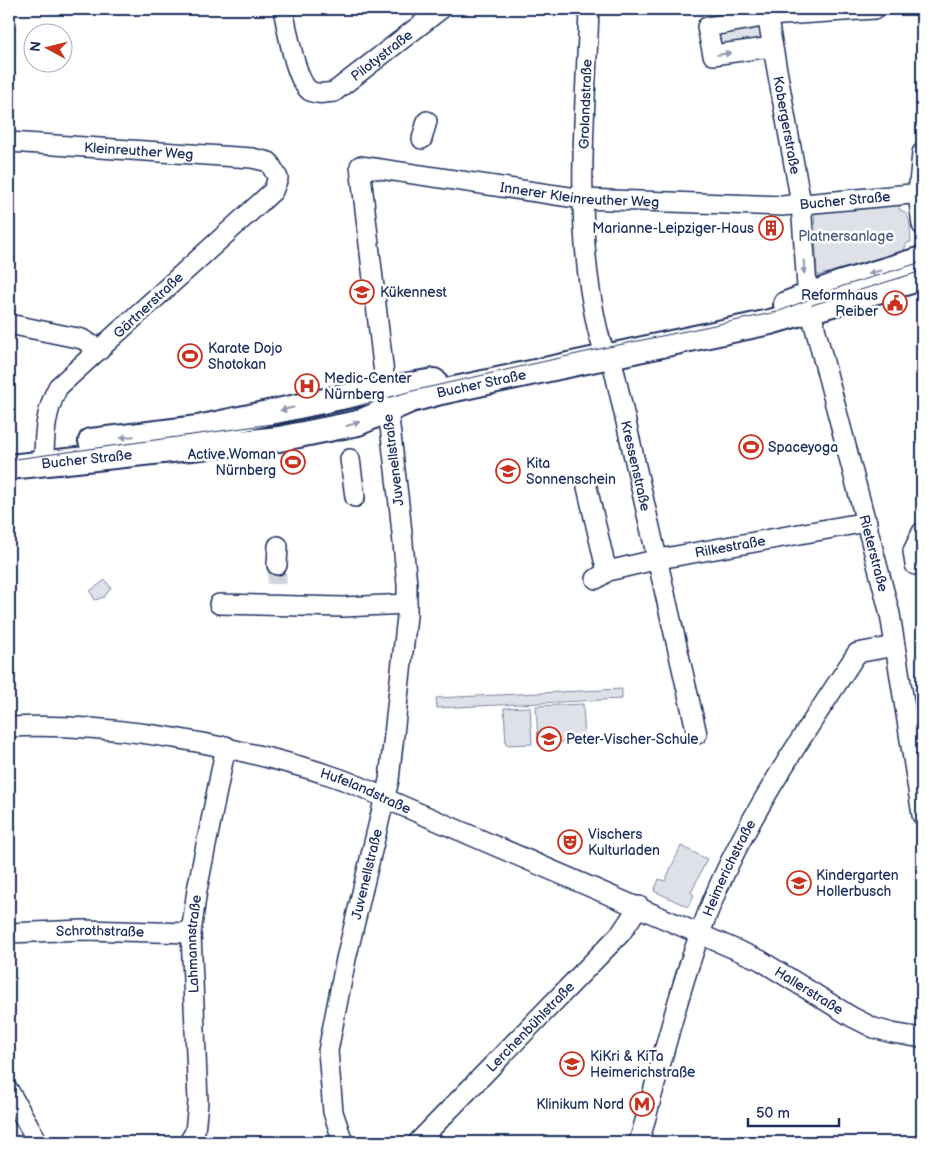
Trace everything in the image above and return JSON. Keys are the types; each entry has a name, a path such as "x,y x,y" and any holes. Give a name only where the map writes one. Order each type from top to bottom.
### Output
{"main road":[{"name":"Bucher Straße","path":"808,303 922,259"},
{"name":"Bucher Straße","path":"9,468 44,455 198,428 387,399 462,376 606,350 753,314 922,278"},
{"name":"Bucher Straße","path":"9,451 44,455"}],"street":[{"name":"Pilotystraße","path":"283,9 300,79 310,90 321,94 334,92 441,9"},
{"name":"Grolandstraße","path":"583,198 589,9"},
{"path":"772,48 713,56 707,27 767,12 875,9"},
{"name":"Kobergerstraße","path":"767,12 801,203"},
{"path":"422,139 427,121"},
{"name":"Kleinreuther Weg","path":"9,142 216,155 252,158 269,162"},
{"path":"922,153 920,193 922,226"},
{"name":"Gärtnerstraße","path":"44,455 46,420 51,401 58,387 273,191 278,178 269,162"},
{"name":"Innerer Kleinreuther Weg","path":"360,166 583,198 730,205 782,206 801,203"},
{"name":"Juvenellstraße","path":"343,1142 333,1112 328,1051 346,959 390,776 407,604 406,575 360,166"},
{"name":"Bucher Straße","path":"808,303 801,203 920,193"},
{"name":"Kressenstraße","path":"583,198 586,257 606,350 653,547 658,560 697,734"},
{"name":"Rieterstraße","path":"808,303 867,522 895,646 922,815"},
{"path":"9,324 82,339 100,350"},
{"path":"350,459 355,497"},
{"name":"Rilkestraße","path":"587,487 604,560 602,575 658,560 867,522"},
{"path":"922,532 912,551 915,565 922,565"},
{"path":"277,565 278,546"},
{"path":"219,604 273,598 343,607 407,604"},
{"name":"Heimerichstraße","path":"639,1142 700,934 728,865 761,803 857,653 895,646"},
{"name":"Hufelandstraße","path":"9,727 104,729 196,740 226,746 314,770 363,787 384,798 639,906 700,934"},
{"name":"Lahmannstraße","path":"189,1142 195,1132 198,1102 191,933 197,890 226,746"},
{"name":"Lerchenbühlstraße","path":"418,1142 621,933 639,906"},
{"name":"Schrothstraße","path":"9,933 84,930 191,933"},
{"name":"Hallerstraße","path":"700,934 760,960 852,1017 874,1028 922,1038"},
{"path":"9,1090 38,1142"}],"green space":[{"path":"761,22 764,44 721,49 718,30"},
{"name":"Platnersanlage","path":"898,203 900,210 907,215 910,228 911,242 907,243 903,252 817,276 814,209"},
{"path":"105,580 111,588 104,597 95,600 90,591"},
{"path":"622,689 622,699 437,708 436,698"},
{"path":"583,704 585,741 538,743 536,706"},
{"path":"530,707 532,744 506,745 504,708"},
{"path":"681,846 707,859 691,893 694,895 688,907 654,891 659,879 665,881"}],"tunnel":[{"path":"277,565 277,590"}],"tram line":[{"path":"9,460 279,423 354,407 412,391 777,312 843,286 922,262"},
{"path":"812,305 922,271"}],"place":[{"name":"Marianne-Leipziger-Haus","path":"771,228"},
{"name":"Kükennest","path":"362,292"},
{"name":"Reformhaus Reiber","path":"895,303"},
{"name":"Karate Dojo Shotokan","path":"190,356"},
{"name":"Medic-Center Nürnberg","path":"307,386"},
{"name":"Spaceyoga","path":"751,447"},
{"name":"Active Woman Nürnberg","path":"293,462"},
{"name":"Kita Sonnenschein","path":"508,471"},
{"name":"Peter-Vischer-Schule","path":"549,739"},
{"name":"Vischers Kulturladen","path":"570,842"},
{"name":"Kindergarten Hollerbusch","path":"799,883"},
{"name":"KiKri & KiTa Heimerichstraße","path":"572,1064"},
{"name":"Klinikum Nord","path":"642,1104"}]}
